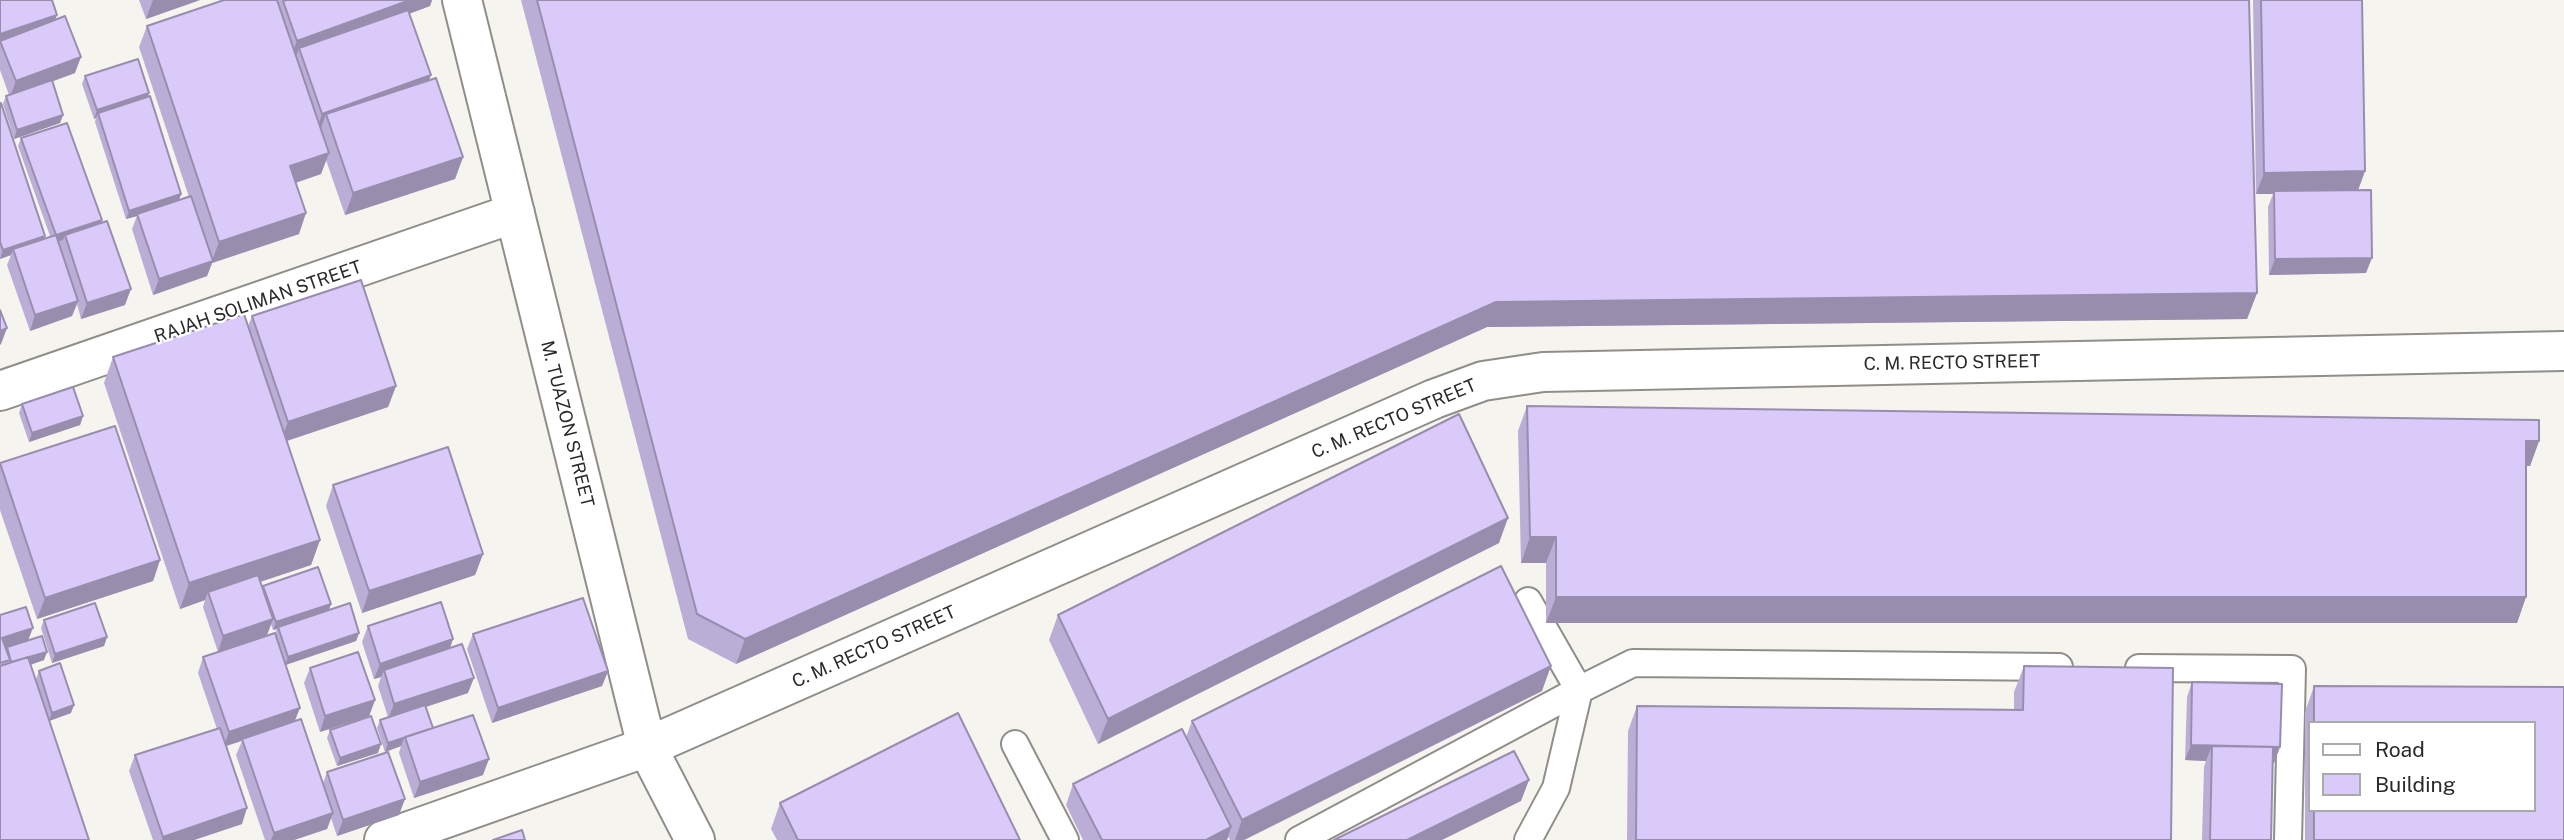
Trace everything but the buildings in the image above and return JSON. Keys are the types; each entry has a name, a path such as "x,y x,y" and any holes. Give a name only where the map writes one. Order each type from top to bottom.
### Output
{"street":[{"name":"M. TUAZON STREET","path":"462,0 647,747 695,840"},
{"name":"RAJAH SOLIMAN STREET","path":"0,391 515,213"},
{"name":"C. M. RECTO STREET","path":"384,840 647,747 1434,400 1483,381 1543,372 2564,351"}],"lane":[{"path":"1528,601 1579,690 1556,788 1528,840"},
{"path":"1299,840 1633,663 2086,667"},
{"path":"2114,668 2292,670 2288,840"},
{"path":"1015,744 1065,840"}]}
